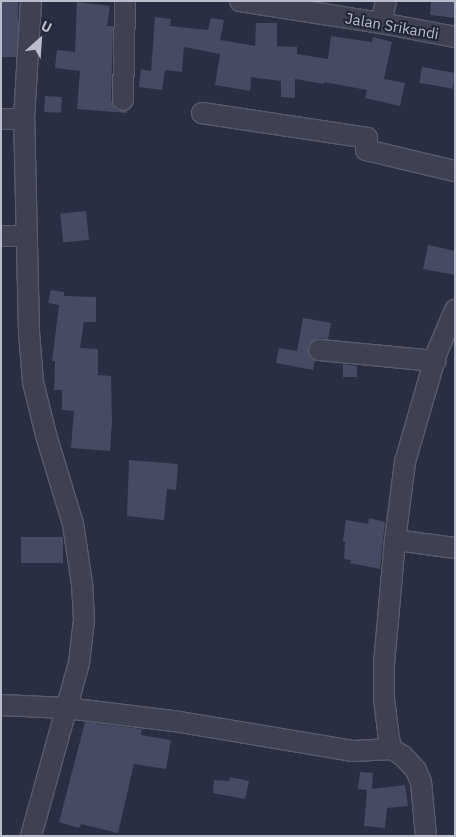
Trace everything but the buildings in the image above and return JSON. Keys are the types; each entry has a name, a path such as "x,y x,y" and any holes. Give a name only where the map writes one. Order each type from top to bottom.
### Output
{"street":[{"path":"31,1 24,119 29,332 33,382 46,435 73,524 82,584 84,620 79,663 31,836"},
{"path":"123,100 126,1"},
{"name":"Jalan Srikandi","path":"240,1 381,23 455,37"},
{"path":"381,23 386,1"},
{"path":"202,113 367,138 366,150 455,171"},
{"path":"1,118 24,119"},
{"path":"1,236 26,236"},
{"path":"392,749 386,721 384,664 395,540 405,462 435,361 455,310"},
{"path":"319,350 435,361"},
{"path":"395,540 455,548"},
{"path":"1,705 66,708 174,721 354,751 392,749 403,756 416,770 421,782 426,836"}]}
